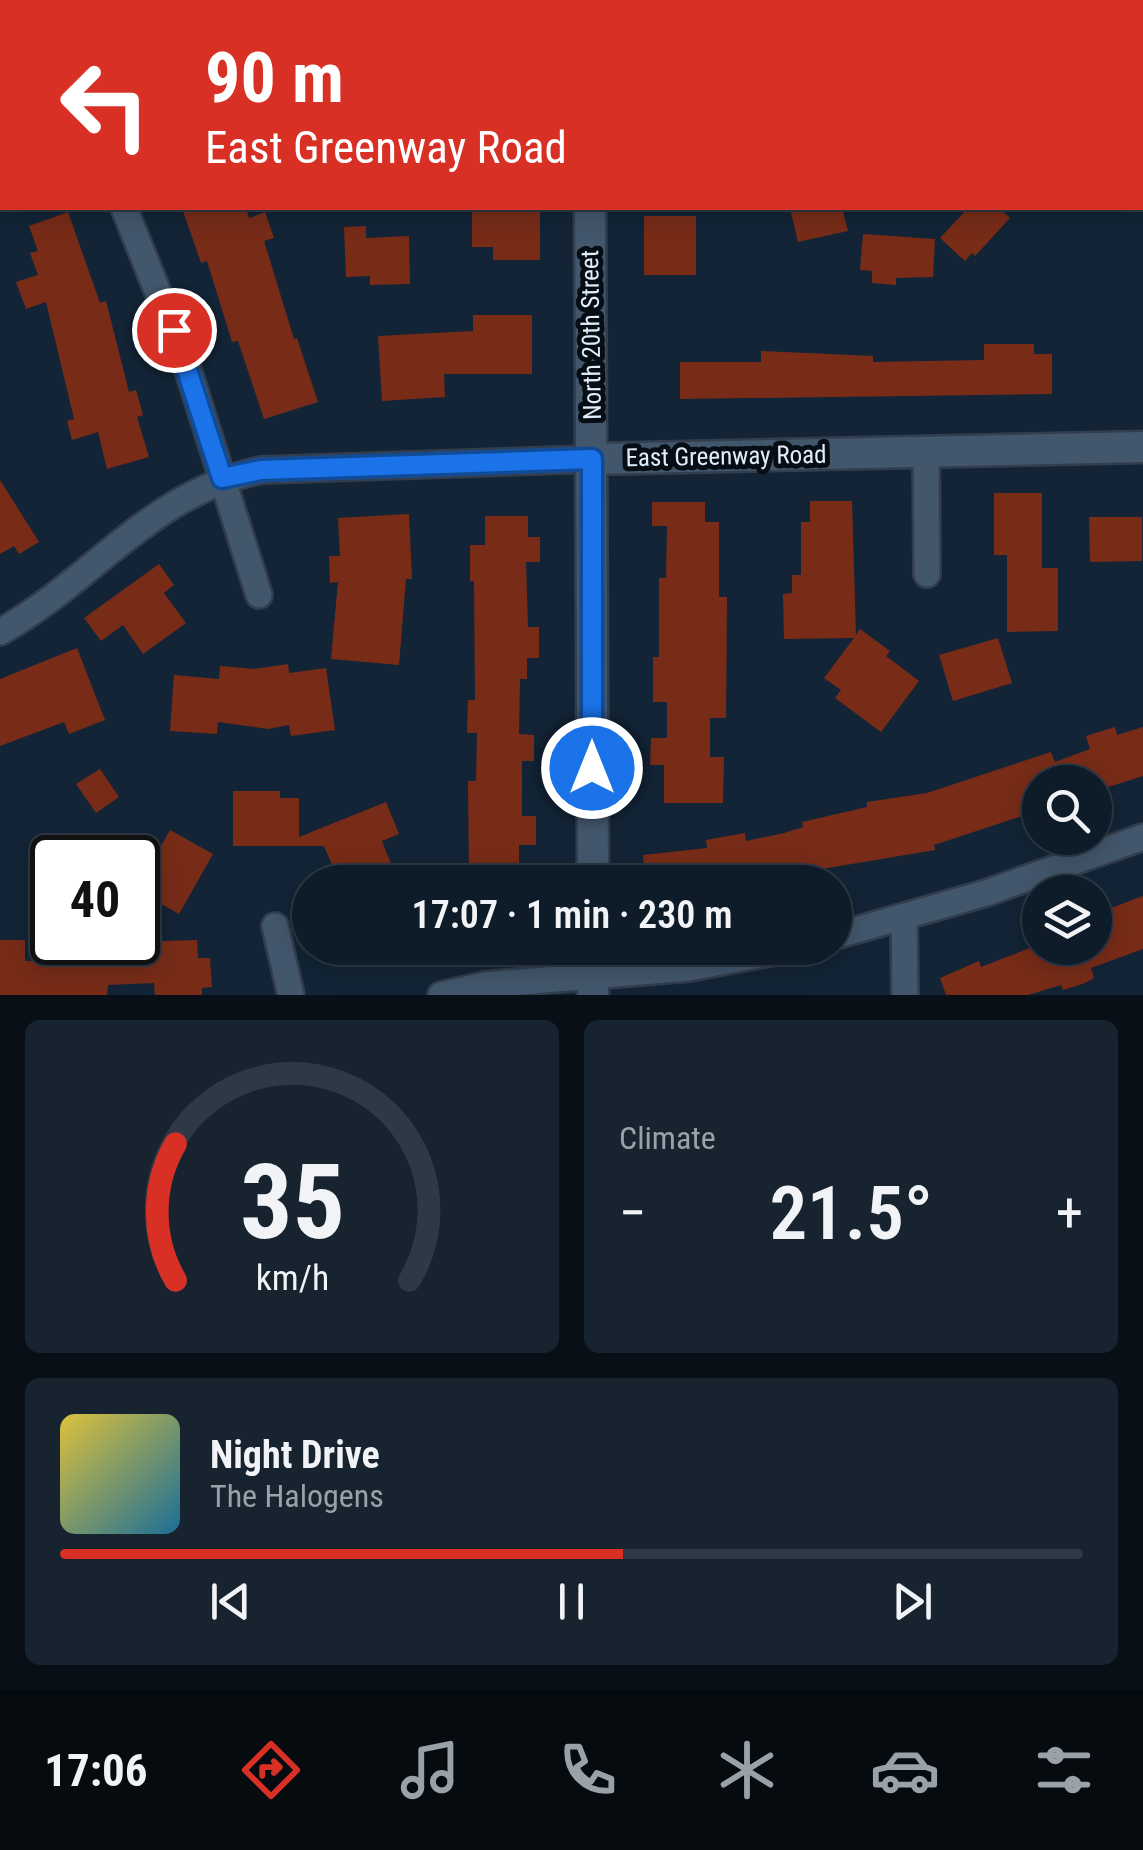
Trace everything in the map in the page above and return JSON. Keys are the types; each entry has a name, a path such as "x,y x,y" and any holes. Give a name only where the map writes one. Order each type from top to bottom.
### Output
{"street":[{"path":"125,210 184,357 259,594"},
{"name":"North 20th Street","path":"590,210 592,865"},
{"name":"East Greenway Road","path":"0,632 186,495 222,478 261,470 1143,447"},
{"path":"926,452 928,574"},
{"path":"852,931 986,894 1143,837"},
{"path":"904,916 905,995"},
{"path":"274,926 291,995"},
{"path":"441,995 484,984 705,965"}],"building":[{"path":"183,210 247,210 249,218 265,212 274,238 264,241 318,402 264,419 238,341 232,342 207,261 201,263"},
{"path":"472,210 540,212 540,260 493,260 493,247 472,247"},
{"path":"790,210 843,210 848,231 798,242"},
{"path":"966,210 1001,210 1010,218 975,256 972,253 965,261 940,238"},
{"path":"68,212 100,303 106,301 129,392 136,390 143,415 137,417 149,457 107,469 98,432 72,440 67,421 74,419 46,302 26,309 16,282 38,275 30,253 38,251 29,226"},
{"path":"644,216 696,216 696,275 644,275"},
{"path":"366,226 366,238 409,236 410,284 370,285 370,276 346,277 344,227"},
{"path":"863,234 935,239 933,277 896,278 896,285 872,283 872,271 860,270"},
{"path":"473,315 532,315 532,374 444,374 445,397 382,401 378,336 473,331"},
{"path":"984,344 1034,344 1034,354 1052,354 1052,394 680,399 680,362 761,362 761,351 873,356 873,362 984,360"},
{"path":"0,480 39,542 19,554 14,546 0,554"},
{"path":"994,493 1042,493 1042,568 1058,568 1058,631 1007,632 1007,555 994,555"},
{"path":"810,501 852,501 856,635 860,629 890,651 886,656 919,681 881,732 835,698 841,690 824,678 854,638 784,639 783,594 792,593 792,575 801,575 801,522 810,522"},
{"path":"652,502 705,502 705,522 719,522 719,597 727,597 726,718 710,718 710,757 724,757 723,803 664,803 664,765 650,765 651,738 667,738 667,702 653,702 653,657 659,657 659,578 666,578 667,526 652,526"},
{"path":"409,514 412,579 406,579 399,665 331,659 338,582 330,583 329,556 340,556 338,518"},
{"path":"485,516 528,516 528,537 540,537 540,562 526,562 528,627 539,627 539,658 527,658 527,679 520,679 519,734 534,735 534,761 522,761 522,816 536,816 536,845 519,845 519,865 469,865 468,781 476,781 477,733 467,733 468,700 475,700 470,545 485,545"},
{"path":"1089,517 1142,517 1142,561 1090,562"},
{"path":"159,564 174,585 164,593 186,623 143,654 123,625 101,641 84,618"},
{"path":"998,638 1012,683 953,701 939,655"},
{"path":"77,648 105,720 69,734 64,722 0,746 0,679"},
{"path":"288,664 289,673 326,668 335,730 291,736 289,725 268,729 218,722 217,734 170,731 174,675 219,679 220,666 254,669"},
{"path":"1115,727 1117,735 1143,727 1143,776 1112,786 1112,765 1022,765 1022,816 934,845 935,850 846,865 644,865 643,855 707,848 706,840 745,833 746,841 784,833 803,827 802,822 867,807 867,802 927,793 1051,752 1055,762 1090,749 1086,736"},
{"path":"100,769 119,797 96,813 76,784"},
{"path":"233,791 280,791 280,798 299,798 299,837 386,802 399,834 382,841 391,865 332,865 324,846 233,846"},
{"path":"170,830 213,854 179,914 160,903 160,848"},
{"path":"1143,896 1143,949 1112,960 1112,908"},
{"path":"0,940 25,940 25,961 30,961 30,965 160,965 160,941 197,940 198,958 210,958 212,987 202,988 202,995 155,995 154,983 108,985 107,995 0,995"},
{"path":"1022,951 1022,965 1099,965 1091,968 1094,978 1063,990 1061,985 1028,995 946,995 940,978 979,961 981,967"}],"route":[{"path":"174,330 222,478 261,470 592,459 592,768"}]}
